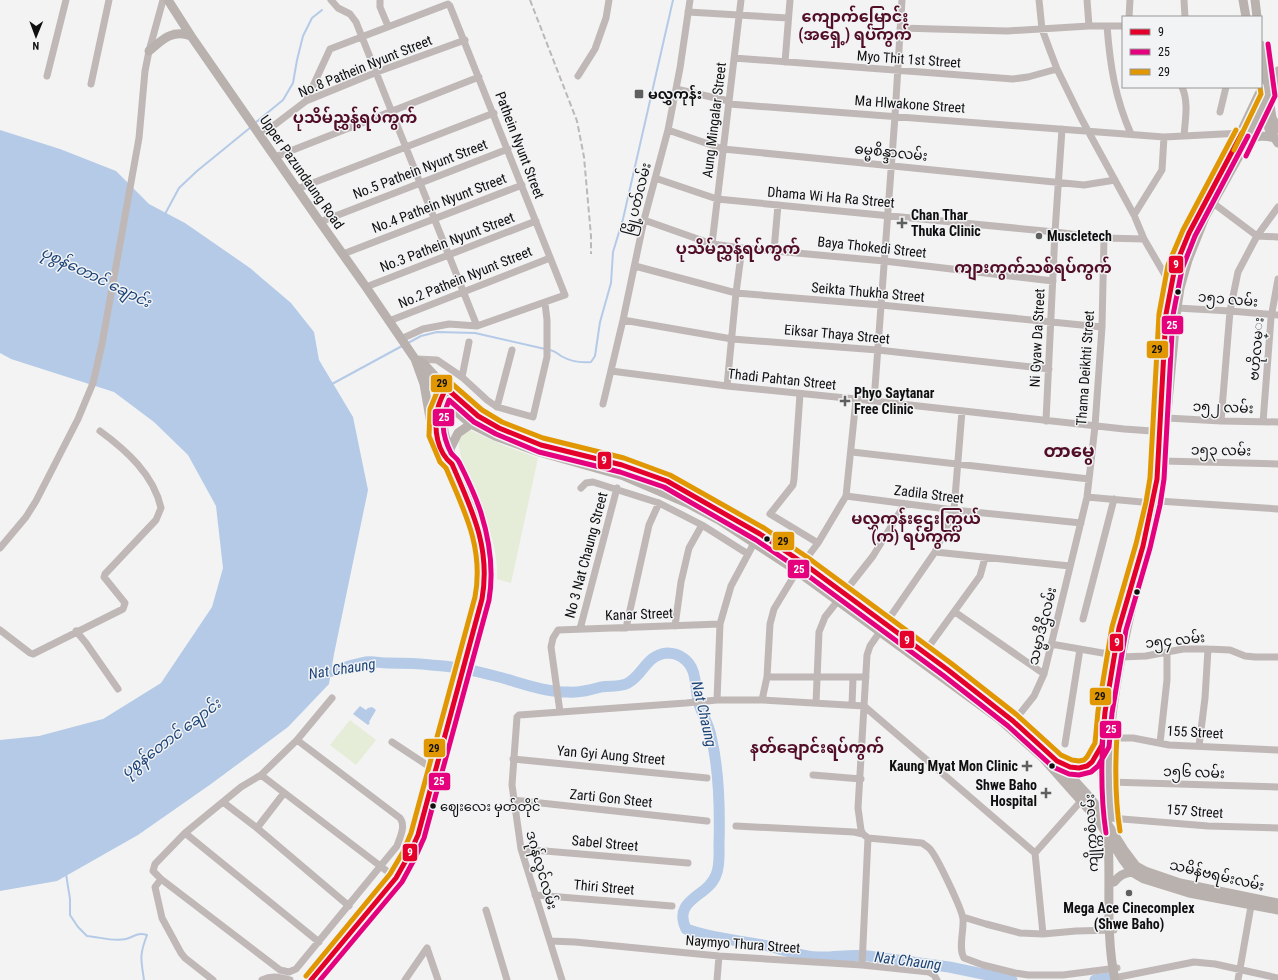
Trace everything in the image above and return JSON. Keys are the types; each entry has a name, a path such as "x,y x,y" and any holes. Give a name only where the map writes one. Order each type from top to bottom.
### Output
{"main road":[{"name":"Upper Pazundaung Road","path":"168,0 191,36 415,359"},
{"path":"1243,0 1246,16"},
{"path":"1255,0 1257,16"},
{"path":"149,51 170,36 181,33 191,36"},
{"path":"1262,52 1266,82"},
{"path":"1263,60 1270,65 1278,67"},
{"name":"ကျိုက္ကစံလမ်း","path":"1108,818 1110,738 1118,656 1119,628 1156,502 1163,461 1166,314 1177,281 1245,136 1260,91 1266,82 1278,71"},
{"name":"ကျိုက္ကစံလမ်း","path":"1260,91 1278,82"},
{"path":"1260,91 1265,118 1277,137"},
{"path":"1260,91 1272,118 1277,137"},
{"name":"ကျိုက္ကစံလမ်း","path":"1156,502 1163,432 1167,418 1177,308 1177,281 1182,248 1262,106"},
{"path":"1245,136 1277,137"},
{"path":"311,980 396,878 418,836 460,684 485,582 485,564 482,541 474,514 452,464 446,459 431,424 424,384 415,359"},
{"path":"415,359 423,363 471,424 497,432 540,449 564,455 622,464 667,481 760,534 803,563 843,593 883,628"},
{"path":"419,369 447,395 478,416 497,432"},
{"path":"436,436 436,417 447,395"},
{"path":"447,395 444,427 445,436 453,456 452,464"},
{"path":"450,449 458,433 471,424"},
{"path":"564,455 624,476 687,503 719,520 797,571 838,601 883,628 1011,724 1056,761 1108,818"},
{"name":"ကျိုက္ကစံလမ်း","path":"1116,975 1112,930 1110,834 1103,791 1102,745 1105,712 1118,656"},
{"name":"သမိန်ဗရမ်းလမ်း","path":"1011,724 1098,820 1136,866 1145,871 1180,883 1247,902"},
{"path":"1056,761 1079,768 1086,766 1092,762 1102,745"},
{"name":"သမိန်ဗရမ်းလမ်း","path":"1110,834 1114,846 1132,872 1158,883 1189,893 1247,902 1272,904 1278,910"},
{"name":"ကျိုက္ကစံလမ်း","path":"1112,930 1114,846"},
{"path":"1114,882 1119,876 1132,872"}],"street":[{"path":"47,76 66,0"},
{"path":"91,84 109,0"},
{"path":"0,548 36,501 87,400 98,364 139,138 143,90 149,51 163,0"},
{"path":"331,0 338,8 350,14 356,22 477,326"},
{"path":"306,101 330,49 388,26 380,7 380,0"},
{"path":"578,76 595,49 606,18 609,0"},
{"name":"မြို့ပတ်လမ်း","path":"603,404 623,320 644,220 668,130 690,0"},
{"name":"Aung Mingalar Street","path":"712,244 741,0"},
{"path":"785,62 790,0"},
{"path":"874,401 892,165 902,0"},
{"path":"1039,0 1042,29 1057,69 1134,215 1144,239 1165,274 1177,281"},
{"path":"1087,0 1089,26"},
{"path":"1129,16 1130,0"},
{"path":"1184,0 1185,16"},
{"name":"Pathein Nyunt Street","path":"388,26 449,5 465,40 565,295 545,303"},
{"path":"688,12 788,18"},
{"path":"900,28 1007,31 1089,26 1122,26"},
{"path":"1107,26 1111,68 1116,94 1122,113 1132,134"},
{"name":"No.8 Pathein Nyunt Street","path":"260,136 306,101 377,72 465,40"},
{"name":"Myo Thit 1st Street","path":"734,58 1013,79 1028,78 1057,69"},
{"path":"275,157 479,77"},
{"path":"1183,88 1185,92 1186,106 1184,136"},
{"path":"1220,112 1226,88"},
{"name":"Ma Hlwakone Street","path":"676,89 729,103 1164,137 1245,136"},
{"path":"297,189 494,113"},
{"name":"Ni Gyaw Da Street","path":"1046,421 1055,232 1062,129"},
{"name":"ဓမ္မစိန္ဒာလမ်း","path":"668,130 723,149 1084,185 1115,180"},
{"path":"1134,215 1162,170 1164,137"},
{"name":"No.5 Pathein Nyunt Street","path":"320,222 508,149"},
{"name":"Dhama Wi Ha Ra Street","path":"655,178 717,199 1104,238 1144,239"},
{"name":"No.4 Pathein Nyunt Street","path":"343,254 522,185"},
{"path":"1213,203 1257,236 1278,237"},
{"path":"774,250 778,205"},
{"path":"1221,421 1230,311 1238,272 1257,236 1278,207"},
{"name":"Baya Thokedi Street","path":"644,220 712,244 742,248 884,260 1053,281"},
{"name":"No.3 Pathein Nyunt Street","path":"366,287 536,222"},
{"name":"Thama Deikhti Street","path":"1081,523 1087,497 1095,426 1102,327 1104,238"},
{"path":"727,386 742,248"},
{"name":"No.2 Pathein Nyunt Street","path":"389,322 550,258"},
{"name":"Seikta Thukha Street","path":"635,266 736,294 1102,327"},
{"name":"ဗဟိုလမ္း","path":"1263,422 1278,279"},
{"path":"401,338 423,330 449,324 477,326 545,303 547,320 547,357 533,417 497,407 462,377 437,360 415,359"},
{"name":"၁၅၁ လမ်း","path":"1177,308 1274,315"},
{"name":"Eiksar Thaya Street","path":"623,320 732,339 878,350 1049,369"},
{"path":"462,377 469,342"},
{"path":"497,407 512,350"},
{"name":"Thadi Pahtan Street","path":"611,371 727,386 1046,421 1163,432"},
{"path":"800,394 794,479 792,485 770,514 818,543"},
{"path":"762,700 767,677 770,624 774,609 797,571 818,543 846,496 852,452 856,399"},
{"path":"862,962 864,949 865,836 861,830 858,808 868,655 870,646 935,552 954,510 959,464 962,411"},
{"name":"၁၅၂ လမ်း","path":"1167,418 1278,422"},
{"path":"0,630 32,654 123,609 125,603 104,577 106,570 156,520 160,508 154,488 132,458 100,431"},
{"path":"852,452 1089,478"},
{"name":"၁၅၃ လမ်း","path":"1163,461 1278,464"},
{"path":"580,488 586,483 593,482 617,488 658,503 702,525 748,554"},
{"name":"No 3 Nat Chaung Street","path":"580,629 617,488"},
{"name":"Zadila Street","path":"846,496 954,510 1081,523"},
{"path":"1087,497 1278,508"},
{"path":"1083,619 1114,499"},
{"path":"626,628 649,525 658,503"},
{"path":"816,703 819,632 825,617 874,556 904,504"},
{"name":"သမ္မာဒိဌိလမ်း","path":"1011,724 1034,696 1044,674 1081,523"},
{"path":"675,626 681,582 689,548 702,525"},
{"path":"716,700 720,624 730,586 754,543"},
{"path":"935,552 1070,566"},
{"path":"922,656 980,576 985,558"},
{"path":"955,612 1044,674"},
{"name":"Kanar Street","path":"560,712 552,647 553,638 558,630 720,624"},
{"path":"76,631 118,689"},
{"name":"၁၅၄ လမ်း","path":"1051,644 1118,656 1146,656 1183,650 1208,648 1230,650 1255,658 1278,657"},
{"path":"1199,746 1208,648"},
{"path":"1065,744 1080,649"},
{"path":"1160,743 1167,680 1168,653"},
{"path":"767,677 866,677"},
{"path":"852,705 853,678"},
{"path":"297,740 400,818 403,822 397,846 296,970 290,972 280,970 160,879 153,871 155,864 184,833 241,787 261,775 297,740 332,698"},
{"path":"560,712 716,700 762,700 864,706 1035,853 1043,934"},
{"name":"ဒဂုန်လွင်လမ်း","path":"560,712 517,716 512,785 521,849 562,980"},
{"name":"155 Street","path":"1110,738 1133,738 1169,745 1278,750"},
{"path":"392,742 436,771"},
{"name":"Yan Gyi Aung Street","path":"513,759 707,778"},
{"path":"261,775 396,878"},
{"path":"813,775 860,779"},
{"name":"၁၅၆ လမ်း","path":"1109,782 1278,788"},
{"path":"257,828 284,793"},
{"name":"Zarti Gon Steet","path":"513,800 707,821"},
{"path":"223,802 257,828 349,906"},
{"path":"1035,853 1081,802"},
{"name":"157 Street","path":"1108,818 1208,826 1278,828"},
{"path":"736,826 854,832 865,836 922,843 930,849 937,860 963,917 962,951 966,960 1028,975 1116,975 1194,962 1215,964 1278,978"},
{"path":"184,833 319,942"},
{"name":"Sabel Street","path":"521,849 688,863"},
{"path":"160,879 155,887 162,918 185,958 213,980"},
{"name":"Thiri Street","path":"535,895 672,906"},
{"path":"1238,980 1247,902"},
{"path":"486,910 507,980"},
{"path":"963,917 1020,932 1043,934 1112,930"},
{"name":"Naymyo Thura Street","path":"550,941 719,956 862,962 929,972 936,977"},
{"path":"405,980 427,948 438,980"},
{"path":"717,980 719,956"},
{"path":"262,980 277,976 290,980"}],"green space":[{"path":"470,430 505,446 538,458 511,583 497,579 496,556 490,532 461,456 459,437"},
{"path":"350,720 376,740 356,765 330,745"}],"water":[{"name":"ပုစွန်တောင် ချောင်း","path":"0,130 60,149 116,171 149,204 185,223 250,268 291,303 314,332 319,360 353,417 368,490 329,684 288,727 211,784 138,835 57,881 0,891 0,740 39,736 103,719 161,683 212,607 223,568 216,506 188,455 154,422 114,392 11,359 0,353"},
{"path":"360,706 366,710 372,707 376,710 368,725 353,714"}],"waterway":[{"path":"550,350 565,358 580,362 591,362 595,356 600,322 611,283 613,252 623,219 673,0"},
{"path":"255,123 283,100 293,83 303,36 312,18 322,10"},
{"path":"165,214 179,188 197,171 251,127"},
{"path":"408,343 421,336 437,332 475,333 545,349"},
{"path":"332,384 402,346"},
{"name":"Nat Chaung","path":"317,674 366,662 420,664 446,666 472,671 559,692 577,692 604,686 625,685 638,675 654,657 667,653 677,655 688,662 691,666 696,683 698,701 710,732 716,762 719,804 719,864 717,872 712,882 687,905 684,911 683,919 686,929 706,935 768,946 808,956 868,956 949,967 1012,980"},
{"path":"66,874 70,899 70,915 78,927 87,936 121,940 138,934 147,935 141,958 144,980"},
{"name":"Nat Chaung","path":"1095,980 1108,978"}],"railway":[{"path":"530,0 577,121 584,157 591,236 591,254"}],"transit line":[{"name":"25","path":"1246,156 1275,96 1268,44"},
{"name":"29","path":"1234,150 1261,94 1260,88"},
{"name":"29","path":"306,976 390,874 403,852 411,833 475,597 477,563 471,531 466,515 446,468 440,462 429,436 430,409 440,385 444,381 450,382 482,410 502,422 543,438 624,458 670,475 764,528 807,557 952,664 1017,715 1061,755 1072,760 1084,760 1095,743 1098,711 1112,627 1136,544 1146,502 1150,478 1159,314 1168,265 1183,230 1236,130"},
{"name":"9","path":"446,388 478,416 499,428 541,445 622,465 667,481 760,534 803,563 948,670 1013,721 1057,761 1070,767 1079,768 1087,766 1092,762 1102,745 1105,712 1119,628 1143,546 1157,479 1166,314 1175,267 1189,233 1242,133"},
{"name":"25","path":"320,980 402,882 424,838 489,600 491,567 489,545 484,524 471,487 459,462 451,453 445,439 443,420 449,400 474,422 496,434 539,452 620,472 664,487 756,540 799,569 944,676 1008,726 1053,767 1069,774 1079,775 1091,772 1098,766 1109,747 1112,713 1126,630 1150,548 1160,505 1164,479 1173,315 1182,269 1195,236 1248,136"},
{"name":"9","path":"311,980 396,878 418,835 482,599 484,563 478,530 473,513 452,464 443,453 436,433 438,409 446,388"},
{"name":"25","path":"1103,735 1102,784 1106,833"},
{"name":"29","path":"1117,735 1116,783 1120,831"}],"place":[{"name":"မလွှကုန်း","path":"639,94"},
{"name":"Chan Thar Thuka Clinic","path":"902,223"},
{"name":"Muscletech","path":"1039,236"},
{"name":"Phyo Saytanar Free Clinic","path":"845,401"},
{"name":"Kaung Myat Mon Clinic","path":"1027,766"},
{"name":"Shwe Baho Hospital","path":"1046,793"},
{"name":"ဈေးလေး မှတ်တိုင်","path":"433,806"},
{"name":"Mega Ace Cinecomplex (Shwe Baho)","path":"1129,893"}],"district":[{"name":"ကျောက်မြောင်း (အရှေ့) ရပ်ကွက်","path":"855,25"},
{"name":"ပုသိမ်ညွှန့်ရပ်ကွက်","path":"355,117"},
{"name":"ပုသိမ်ညွှန့်ရပ်ကွက်","path":"738,248"},
{"name":"ကျားကွက်သစ်ရပ်ကွက်","path":"1033,267"},
{"name":"တာမွေ","path":"1069,450"},
{"name":"မလွှကုန်းဌေးကြွယ် (က) ရပ်ကွက်","path":"916,527"},
{"name":"နတ်ချောင်းရပ်ကွက်","path":"817,747"}]}
